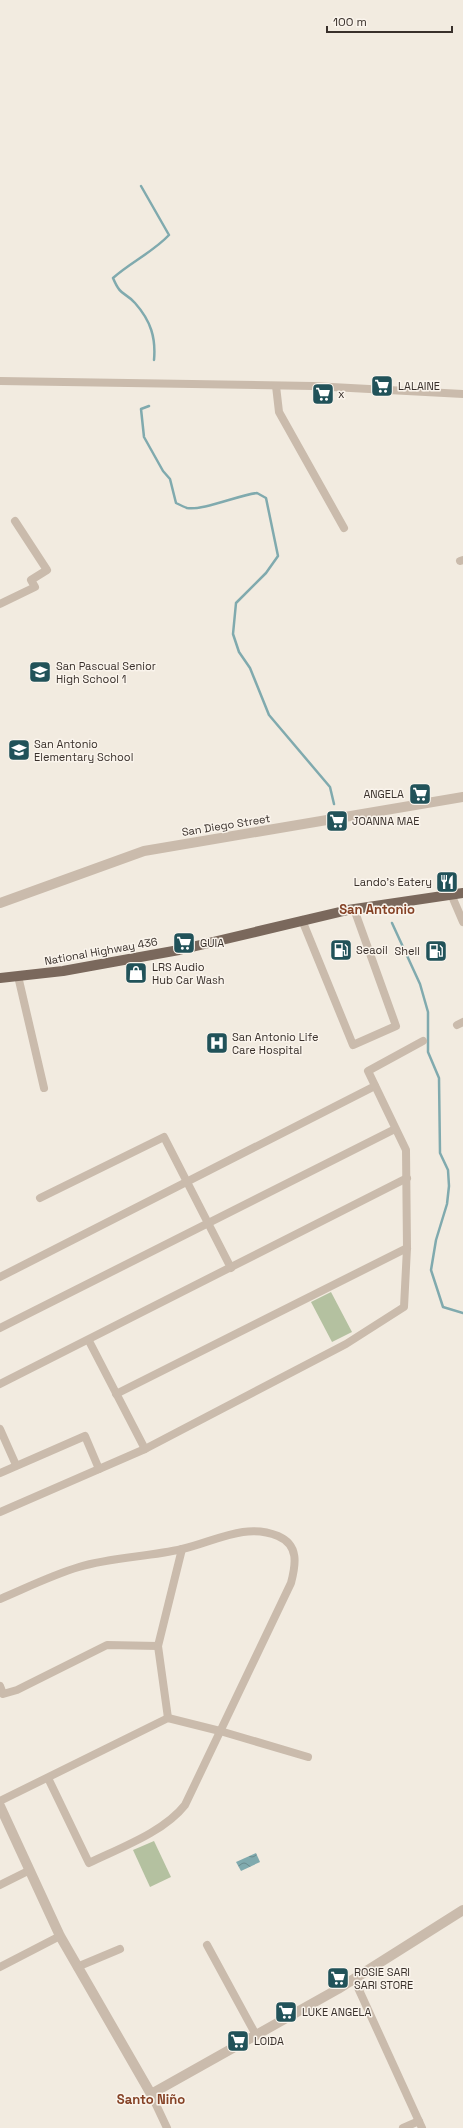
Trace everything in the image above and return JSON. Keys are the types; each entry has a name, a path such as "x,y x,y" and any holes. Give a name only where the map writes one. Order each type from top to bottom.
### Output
{"main road":[{"name":"National Highway 436","path":"0,978 63,972 180,950 302,920 354,909 463,893"}],"street":[{"path":"0,381 313,386 463,394"},
{"path":"276,386 279,412 344,528"},
{"path":"0,604 35,586 32,580 46,570 15,521"},
{"name":"San Diego Street","path":"0,903 144,851 463,797"},
{"path":"451,894 463,922"},
{"path":"302,920 353,1045 396,1026 354,909"},
{"path":"18,976 44,1088"},
{"path":"0,1512 145,1449 346,1344 404,1307 407,1248 406,1150 368,1072 423,1041"},
{"path":"0,1277 375,1086"},
{"path":"0,1328 395,1129"},
{"path":"40,1198 164,1137 231,1268"},
{"path":"0,1384 89,1341 407,1178"},
{"path":"116,1394 407,1248"},
{"path":"89,1341 145,1449"},
{"path":"0,1429 16,1465"},
{"path":"0,1473 85,1436 99,1469"},
{"path":"0,1599 79,1566 182,1550 252,1530 268,1532 285,1539 294,1550 296,1566 291,1583 186,1805 176,1817 162,1827 89,1863 48,1778"},
{"path":"168,1718 158,1646 182,1550"},
{"path":"0,1686 3,1694 17,1690 107,1645 158,1646"},
{"path":"0,1801 168,1718 220,1731 308,1757"},
{"path":"0,1806 60,1936 151,2094 167,2128"},
{"path":"0,1885 30,1870"},
{"path":"151,2094 256,2036 354,1979 463,1910"},
{"path":"0,1966 60,1936"},
{"path":"207,1944 256,2036"},
{"path":"77,1967 120,1949"},
{"path":"354,1979 420,2125 403,2128"}],"green space":[{"path":"331,1292 352,1332 332,1342 311,1302"},
{"path":"154,1841 171,1877 150,1887 133,1850"}],"water":[{"path":"256,1853 260,1862 241,1871 236,1862"}],"waterway":[{"path":"141,186 169,235 156,247 113,278 118,288 135,303 149,323 154,344 154,360"},
{"path":"149,406 141,409 144,437 163,471 170,479 176,503 187,508 194,508 211,505 249,494 257,493 266,498 278,556 266,573 236,603 233,634 239,652 250,668 269,715 330,787 334,804"},
{"path":"392,923 420,984 428,1012 428,1052 439,1078 440,1153 448,1170 449,1186 447,1204 436,1240 431,1270 443,1307 463,1313"}],"place":[{"name":"LALAINE","path":"382,386"},
{"name":"x","path":"323,394"},
{"name":"San Pascual Senior High School 1","path":"40,672"},
{"name":"San Antonio Elementary School","path":"19,750"},
{"name":"ANGELA","path":"420,794"},
{"name":"JOANNA MAE","path":"337,821"},
{"name":"Lando's Eatery","path":"447,882"},
{"name":"GUIA","path":"184,943"},
{"name":"Seaoil","path":"341,950"},
{"name":"Shell","path":"436,951"},
{"name":"LRS Audio Hub Car Wash","path":"136,973"},
{"name":"San Antonio Life Care Hospital","path":"217,1043"},
{"name":"ROSIE SARI SARI STORE","path":"338,1978"},
{"name":"LUKE ANGELA","path":"286,2012"},
{"name":"LOIDA","path":"238,2041"}],"district":[{"name":"San Antonio","path":"377,909"},
{"name":"Santo Niño","path":"151,2099"}]}
